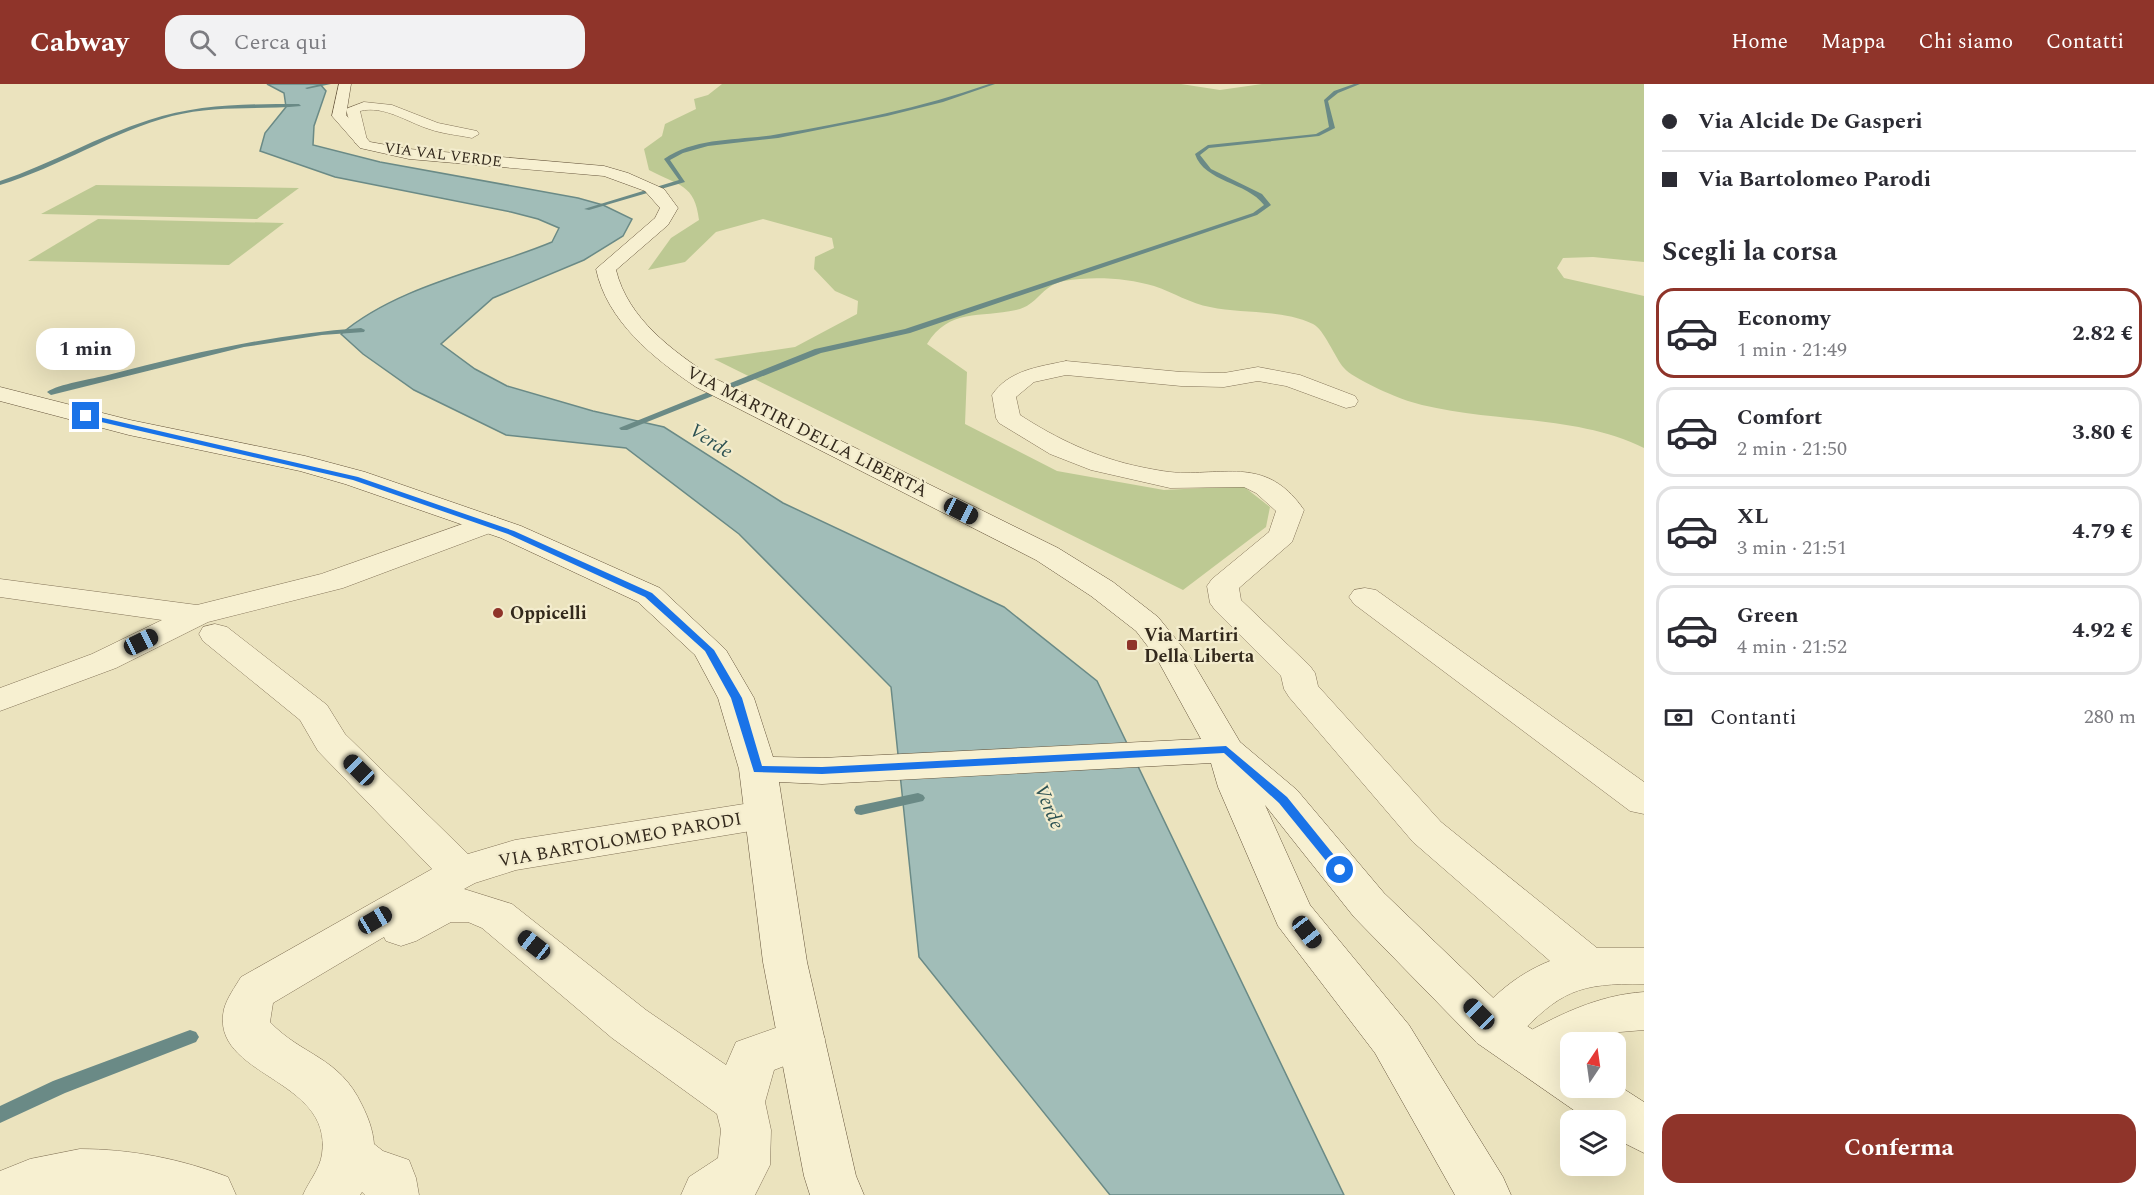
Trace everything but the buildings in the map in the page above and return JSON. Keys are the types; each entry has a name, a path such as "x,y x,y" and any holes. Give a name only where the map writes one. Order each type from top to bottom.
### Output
{"street":[{"name":"VIA VAL VERDE","path":"345,84 339,116 365,145 409,154 592,170"},
{"path":"360,140 353,108 365,105 382,106 443,129 472,134"},
{"name":"VIA MARTIRI DELLA LIBERTÀ","path":"592,170 624,176 655,190 665,198 669,208 662,220 606,269 607,284 614,294 641,331 673,362 704,382 1047,554 1102,589 1147,624 1171,654 1205,751 1237,787 1293,914 1392,1039 1484,1195"},
{"path":"1346,401 1292,380 1258,374 1224,380 1181,379 1066,368 1026,377 1004,395 1008,418 1040,440 1114,469 1185,482 1250,478 1274,490 1290,510 1282,536 1223,586 1226,603 1298,673 1301,689 1427,832 1588,968"},
{"name":"VIA BARTOLOMEO PARODI","path":"0,394 129,427 315,467 488,524 592,567 643,592 678,619 709,650 736,698 758,769 785,962 830,1176 837,1195"},
{"path":"0,700 488,524"},
{"path":"0,588 206,625 314,713 330,742 460,872"},
{"path":"1365,597 1644,801"},
{"path":"758,769 822,771 1205,751 1283,800 1369,905 1512,1042 1560,1074"},
{"name":"VIA BARTOLOMEO PARODI","path":"340,1176 351,1143 338,1106 316,1082 265,1051 256,1042 248,1029 245,1014 247,1003 257,990 460,872 515,855 763,815"},
{"path":"321,952 331,958 340,959 446,907 457,904 473,906 497,916 629,1024 740,1102"},
{"path":"1512,1042 1524,998 1551,980 1588,968 1644,966"},
{"path":"1512,1042 1568,1033 1616,1013 1644,1011"},
{"path":"708,1195 735,1179 744,1165 746,1130 740,1102 753,1058 801,1040"},
{"path":"1595,1098 1644,1130"},
{"path":"340,1176 367,1170 390,1178 392,1195"},
{"path":"4,1195 24,1185 67,1173 108,1174 170,1184 208,1195"}],"green space":[{"path":"722,84 1181,84 1220,90 1262,84 1644,84 1644,262 1593,257 1563,258 1557,268 1564,278 1644,296 1644,448 1588,429 1467,413 1408,401 1374,387 1344,368 1321,332 1313,324 1288,316 1203,305 1154,286 1132,281 1098,278 1056,283 1024,308 966,316 945,325 936,333 927,344 967,372 965,424 1057,471 1164,490 1243,486 1270,507 1266,527 1183,590 714,359 795,347 857,314 858,301 835,291 814,269 815,257 834,248 832,238 763,219 716,232 685,262 648,270 671,238 699,220 694,199 684,188 649,170 644,149 662,136 665,124 696,109 694,99 708,95"},
{"path":"96,185 299,188 257,219 41,214"},
{"path":"98,219 284,223 229,265 28,261"}],"water":[{"name":"Verde","path":"267,84 320,84 326,91 314,126 313,145 380,162 578,198 603,205 632,219 623,236 584,260 493,298 441,344 475,369 507,386 593,411 664,427 783,503 1004,607 1097,681 1344,1195 1110,1195 919,957 891,687 739,534 626,448 506,435 414,390 363,354 341,334 363,317 415,291 552,242 559,228 538,219 511,212 335,177 260,151 265,133 286,107 284,93"}],"waterway":[{"path":"307,88 329,84"},
{"path":"587,209 683,181 667,159 695,147 778,136 860,121 941,101 993,84"},
{"path":"624,428 818,351 907,331 1255,214 1268,205 1260,195 1209,170 1197,155 1208,147 1317,135 1332,128 1326,101 1336,92 1358,84"},
{"path":"0,183 22,176 127,130 171,115 219,107 299,105"},
{"path":"51,392 166,362 244,345 283,338 361,330"},
{"path":"861,810 918,798"},
{"path":"0,1115 59,1087 190,1037"}],"place":[{"name":"Oppicelli","path":"498,613"},
{"name":"Via Martiri Della Liberta","path":"1132,645"}],"route":[{"path":"86,416 305,464 355,478 511,532 592,567 648,595 678,619 709,650 736,698 758,769 822,771 1226,750 1283,800 1340,870"}]}
